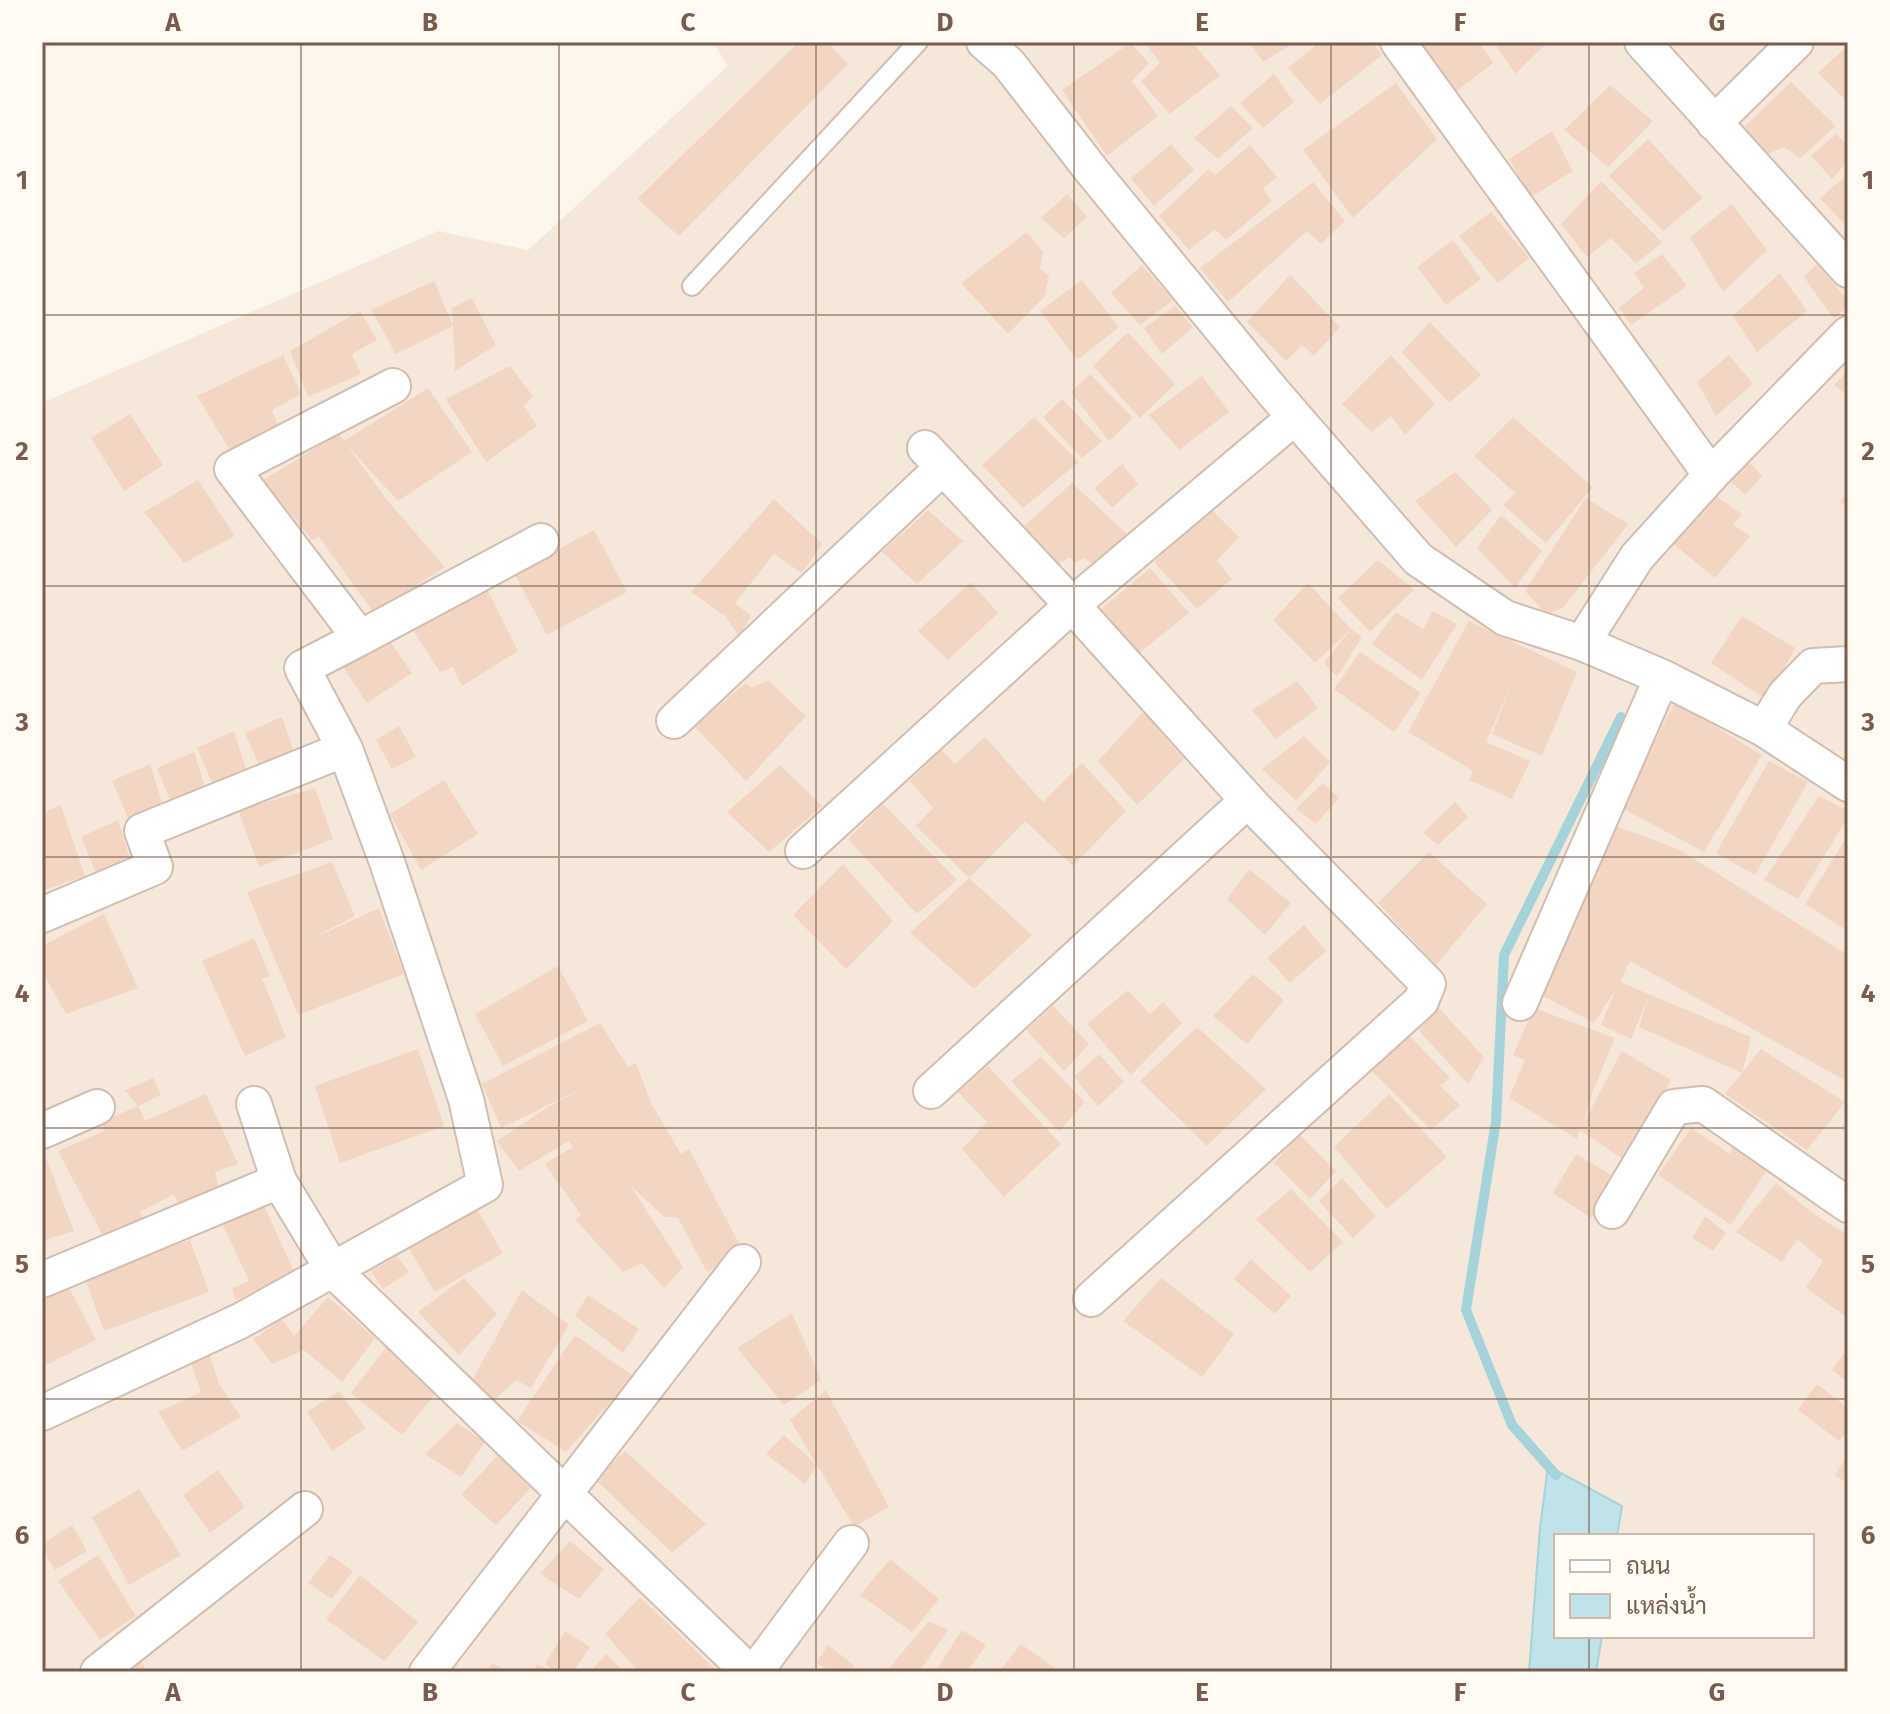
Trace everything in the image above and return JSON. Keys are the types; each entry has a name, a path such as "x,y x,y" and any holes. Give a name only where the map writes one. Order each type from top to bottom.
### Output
{"street":[{"path":"984,42 1008,63 1092,171 1295,417 1418,559 1505,618 1582,643 1662,677 1764,729 1848,784"},
{"path":"1398,42 1711,475"},
{"path":"1642,42 1848,270"},
{"path":"1714,123 1796,42"},
{"path":"1582,643 1637,557 1711,475 1848,334"},
{"path":"360,638 232,469 393,386"},
{"path":"803,851 1072,605 1295,417"},
{"path":"674,721 934,458 1248,800 1428,984 1421,1001 1091,1299"},
{"path":"42,1413 240,1321 485,1185 466,1099 387,862 345,749 302,668 541,541"},
{"path":"1764,729 1785,695 1813,666 1848,664"},
{"path":"1520,1003 1662,677"},
{"path":"42,915 155,867 142,831 345,749"},
{"path":"931,1091 1248,800"},
{"path":"254,1104 279,1181 333,1270 749,1672"},
{"path":"1612,1211 1674,1107 1703,1104 1848,1205"},
{"path":"42,1131 97,1107"},
{"path":"42,1280 279,1181"},
{"path":"427,1672 743,1262"},
{"path":"98,1672 305,1509"},
{"path":"755,1672 851,1543"}],"lane":[{"path":"692,286 918,42"}],"shaded area":[{"path":"713,42 1848,42 1848,1672 42,1672 42,403 438,231 528,250 728,66"}],"water":[{"path":"1548,1466 1622,1506 1617,1534 1554,1534 1554,1638 1602,1638 1596,1672 1529,1672"}],"building":[{"path":"799,42 827,42 848,64 679,236 637,199"},
{"path":"1192,42 1220,75 1170,114 1141,82 1160,62 1145,44"},
{"path":"1249,42 1290,42 1292,44 1263,62"},
{"path":"1320,42 1372,42 1382,55 1320,104 1288,68"},
{"path":"1415,42 1479,42 1493,63 1453,94"},
{"path":"1494,42 1544,42 1546,44 1515,74"},
{"path":"1130,43 1149,63 1132,81 1158,116 1107,156 1062,90"},
{"path":"1848,45 1848,102 1818,73"},
{"path":"1274,74 1294,102 1263,128 1240,103"},
{"path":"1791,82 1836,126 1800,158 1784,147 1765,155 1742,129"},
{"path":"1396,83 1437,139 1353,218 1303,150"},
{"path":"1610,85 1653,121 1608,167 1564,130"},
{"path":"1231,106 1253,128 1218,159 1194,138"},
{"path":"1552,131 1573,171 1531,197 1509,159"},
{"path":"1836,134 1848,145 1848,161 1832,179 1811,156"},
{"path":"1648,139 1703,198 1663,231 1609,176"},
{"path":"1171,144 1194,170 1154,206 1131,178"},
{"path":"1250,145 1277,177 1263,188 1272,201 1226,240 1215,229 1189,250 1159,216 1209,169 1215,175"},
{"path":"1848,174 1848,228 1820,198"},
{"path":"1601,181 1662,242 1636,264 1611,238 1587,257 1561,224"},
{"path":"1313,182 1345,221 1321,244 1307,231 1228,302 1200,268"},
{"path":"1067,194 1087,217 1064,238 1041,218"},
{"path":"1732,204 1767,250 1723,292 1690,237"},
{"path":"1491,212 1529,258 1498,283 1459,236"},
{"path":"1027,232 1043,252 1040,269 1049,276 1045,296 1008,334 961,283"},
{"path":"1453,240 1481,279 1446,305 1417,267"},
{"path":"1662,254 1687,286 1631,325 1619,308 1644,288 1634,273"},
{"path":"1817,264 1848,301 1848,306 1834,319 1804,277"},
{"path":"1142,265 1173,300 1140,325 1111,293"},
{"path":"1780,273 1807,311 1757,352 1733,316"},
{"path":"1290,275 1340,327 1314,356 1302,345 1286,361 1247,322"},
{"path":"1082,280 1119,327 1077,360 1040,311"},
{"path":"434,281 453,326 396,354 371,310"},
{"path":"472,298 496,345 455,371 452,308"},
{"path":"1175,306 1193,327 1162,354 1144,328"},
{"path":"360,311 377,340 352,354 361,374 308,397 290,351"},
{"path":"1430,322 1481,375 1449,403 1402,352"},
{"path":"1128,332 1175,384 1140,418 1093,366"},
{"path":"283,355 301,394 272,410 278,425 231,452 197,396"},
{"path":"1391,355 1435,404 1405,435 1391,416 1372,432 1342,404"},
{"path":"1729,355 1753,384 1716,416 1697,382"},
{"path":"510,366 533,396 524,406 537,426 486,462 446,399"},
{"path":"1848,371 1848,396 1834,385"},
{"path":"1090,374 1133,418 1109,441 1071,392"},
{"path":"1202,376 1229,412 1179,450 1149,415"},
{"path":"428,388 472,452 398,501 346,444 387,500 445,567 374,613 319,537 312,540 263,480 339,434 344,441"},
{"path":"1062,399 1102,441 1082,458 1043,417"},
{"path":"130,414 163,465 124,491 91,438"},
{"path":"1034,417 1079,462 1023,508 982,465"},
{"path":"1513,417 1593,487 1546,543 1503,505 1515,493 1474,456"},
{"path":"1749,462 1762,476 1745,495 1731,481"},
{"path":"1122,464 1138,484 1112,508 1094,488"},
{"path":"1455,472 1492,510 1456,547 1415,501"},
{"path":"198,480 235,536 184,563 144,512"},
{"path":"1072,483 1129,536 1094,565 1085,558 1075,563 1070,557 1055,566 1022,528"},
{"path":"1848,491 1848,508 1840,502"},
{"path":"1713,494 1742,514 1733,525 1750,536 1715,578 1672,543"},
{"path":"1586,498 1628,524 1563,608 1546,614 1525,591"},
{"path":"774,499 822,544 802,573 774,554 735,603 751,616 739,636 725,616 691,592"},
{"path":"1210,508 1239,537 1217,561 1232,579 1197,609 1154,562"},
{"path":"928,510 963,541 917,584 882,552"},
{"path":"1501,515 1542,551 1515,588 1477,548"},
{"path":"594,530 627,592 547,635 514,573"},
{"path":"1378,560 1414,590 1370,632 1338,598"},
{"path":"1150,568 1189,613 1139,653 1099,611"},
{"path":"971,582 998,613 948,660 918,631"},
{"path":"1308,583 1351,629 1315,663 1273,620"},
{"path":"486,587 518,651 462,686 453,667 440,672 411,627"},
{"path":"1433,611 1457,624 1422,680 1372,644 1396,612 1423,629"},
{"path":"1742,616 1795,648 1767,700 1711,663"},
{"path":"1469,621 1577,672 1542,756 1492,734 1513,681 1486,742 1530,761 1512,799 1469,780 1473,771 1408,732"},
{"path":"1351,629 1362,637 1337,677 1324,663"},
{"path":"387,637 412,673 367,703 341,664"},
{"path":"1360,652 1421,693 1394,732 1334,689"},
{"path":"768,680 806,716 746,781 695,727 745,683 752,688"},
{"path":"1297,681 1318,708 1276,739 1252,710"},
{"path":"1675,702 1762,755 1704,852 1620,807"},
{"path":"1143,712 1184,759 1137,805 1098,761"},
{"path":"282,717 296,758 262,772 245,733"},
{"path":"399,726 416,757 392,769 376,740"},
{"path":"234,731 247,772 214,787 197,748"},
{"path":"1304,736 1330,762 1296,801 1262,769"},
{"path":"985,737 1043,802 1082,763 1126,811 1073,866 1025,821 969,878 916,826 933,808 910,781 941,749 955,764"},
{"path":"194,752 207,793 173,807 157,768"},
{"path":"1769,761 1808,782 1755,875 1716,853"},
{"path":"150,764 163,806 129,820 112,781"},
{"path":"780,765 822,806 769,852 727,812"},
{"path":"444,780 478,834 421,870 390,814"},
{"path":"1323,783 1339,798 1316,824 1296,809"},
{"path":"315,788 333,839 259,867 238,810"},
{"path":"1819,796 1848,811 1848,817 1798,899 1764,880"},
{"path":"1455,802 1468,817 1438,845 1423,833"},
{"path":"883,804 957,880 917,914 848,839"},
{"path":"61,805 85,876 42,891 42,813"},
{"path":"118,820 131,862 97,875 81,837"},
{"path":"1613,825 1678,849 1848,955 1848,1082 1630,961 1620,982 1751,1037 1742,1073 1639,1027 1648,998 1631,1039 1601,1025 1616,989 1594,1023 1543,996"},
{"path":"1848,835 1848,931 1805,904"},
{"path":"1429,852 1487,904 1436,965 1378,903"},
{"path":"332,862 355,916 307,941 379,908 404,974 298,1015 247,892"},
{"path":"843,864 893,921 846,969 793,915"},
{"path":"1249,869 1291,903 1265,935 1227,899"},
{"path":"969,878 1032,935 974,989 910,933"},
{"path":"104,914 138,988 66,1014 42,971 42,946"},
{"path":"1304,925 1326,951 1290,983 1267,958"},
{"path":"254,938 270,976 262,978 286,1037 245,1056 202,961"},
{"path":"558,966 588,1021 503,1066 475,1014"},
{"path":"1253,974 1284,1000 1247,1044 1213,1016"},
{"path":"1128,990 1150,1014 1163,1002 1182,1023 1131,1075 1087,1024"},
{"path":"1053,1006 1089,1044 1064,1071 1026,1030"},
{"path":"1437,1006 1484,1057 1468,1084 1419,1031"},
{"path":"1534,1008 1615,1038 1584,1122 1622,1051 1671,1080 1626,1161 1580,1130 1577,1139 1509,1098 1525,1060 1513,1055"},
{"path":"600,1023 628,1067 636,1063 650,1101 681,1154 689,1149 742,1249 707,1272 678,1218 663,1216 630,1185 683,1267 664,1288 642,1263 623,1272 575,1219 581,1215 545,1164 573,1147 569,1141 519,1171 497,1141 581,1089 501,1128 482,1084"},
{"path":"1197,1027 1266,1089 1207,1146 1140,1081"},
{"path":"1405,1031 1450,1078 1440,1086 1460,1105 1431,1130 1369,1068"},
{"path":"418,1049 444,1126 340,1163 315,1086"},
{"path":"1761,1049 1845,1102 1807,1150 1725,1094"},
{"path":"1099,1054 1124,1082 1098,1106 1074,1077"},
{"path":"1041,1057 1085,1102 1059,1131 1011,1081"},
{"path":"988,1066 1061,1144 1004,1197 962,1149 987,1122 958,1092"},
{"path":"153,1078 161,1095 138,1106 125,1090"},
{"path":"206,1094 238,1164 215,1172 219,1189 179,1206 174,1194 140,1212 145,1224 104,1238 58,1151 104,1131 101,1122 138,1106 145,1121"},
{"path":"1389,1094 1447,1157 1387,1209 1334,1147"},
{"path":"1691,1128 1730,1154 1734,1144 1768,1168 1731,1225 1658,1175"},
{"path":"1299,1134 1336,1171 1310,1199 1274,1163"},
{"path":"1576,1154 1616,1178 1591,1218 1553,1193"},
{"path":"46,1158 74,1231 42,1241 42,1159"},
{"path":"1342,1178 1376,1216 1353,1238 1319,1201"},
{"path":"1776,1183 1814,1214 1848,1235 1848,1318 1806,1288 1823,1261 1797,1239 1782,1262 1736,1232"},
{"path":"1291,1189 1343,1242 1310,1272 1256,1219"},
{"path":"264,1206 294,1271 236,1300 232,1288 249,1281 222,1223"},
{"path":"475,1206 503,1253 435,1292 408,1247"},
{"path":"1705,1216 1726,1233 1713,1251 1692,1238"},
{"path":"190,1240 209,1292 104,1331 85,1278"},
{"path":"397,1256 409,1272 383,1289 371,1271"},
{"path":"1251,1259 1291,1296 1275,1314 1234,1279"},
{"path":"61,1272 96,1340 42,1367 42,1283"},
{"path":"464,1278 497,1314 459,1355 418,1312"},
{"path":"1161,1278 1234,1334 1202,1377 1123,1321"},
{"path":"522,1290 569,1325 531,1388 516,1380 493,1401 470,1384"},
{"path":"588,1295 639,1329 623,1353 575,1316"},
{"path":"328,1297 375,1338 342,1382 304,1350 272,1364 253,1339 282,1319 294,1336"},
{"path":"792,1313 821,1380 784,1405 737,1348"},
{"path":"575,1335 633,1376 566,1452 517,1421"},
{"path":"387,1346 436,1393 402,1435 351,1393"},
{"path":"1848,1348 1848,1383 1832,1370"},
{"path":"210,1355 219,1384 241,1417 182,1451 158,1412 201,1392 191,1363"},
{"path":"1817,1384 1848,1408 1848,1431 1839,1441 1798,1410"},
{"path":"826,1390 889,1507 854,1527 790,1420"},
{"path":"339,1391 366,1428 332,1451 307,1412"},
{"path":"457,1423 485,1442 461,1477 425,1454"},
{"path":"784,1435 817,1465 805,1484 766,1454"},
{"path":"625,1451 706,1524 672,1553 595,1479"},
{"path":"1848,1454 1848,1484 1835,1475"},
{"path":"498,1455 534,1485 496,1525 461,1495"},
{"path":"218,1470 245,1507 210,1533 183,1495"},
{"path":"139,1489 181,1555 129,1585 92,1517"},
{"path":"72,1525 87,1551 55,1570 42,1550 42,1544"},
{"path":"570,1541 604,1569 579,1599 540,1574"},
{"path":"98,1555 136,1616 100,1640 58,1581"},
{"path":"330,1555 353,1571 332,1599 308,1583"},
{"path":"890,1559 939,1599 912,1632 860,1595"},
{"path":"360,1575 418,1622 384,1661 326,1619"},
{"path":"640,1597 718,1672 639,1672 605,1634"},
{"path":"929,1621 948,1630 919,1672 898,1672 889,1668"},
{"path":"962,1630 986,1645 967,1672 935,1672"},
{"path":"565,1631 590,1647 573,1672 556,1672 545,1664"},
{"path":"1021,1644 1056,1669 1054,1672 999,1672"},
{"path":"828,1645 854,1665 850,1672 833,1672 816,1663"},
{"path":"606,1654 625,1672 590,1672"},
{"path":"138,1657 148,1672 117,1672"},
{"path":"493,1663 506,1672 485,1672"},
{"path":"537,1664 553,1672 533,1672"}],"waterway":[{"path":"1556,1475 1512,1425 1466,1310 1496,1121 1504,955 1621,717"}]}
